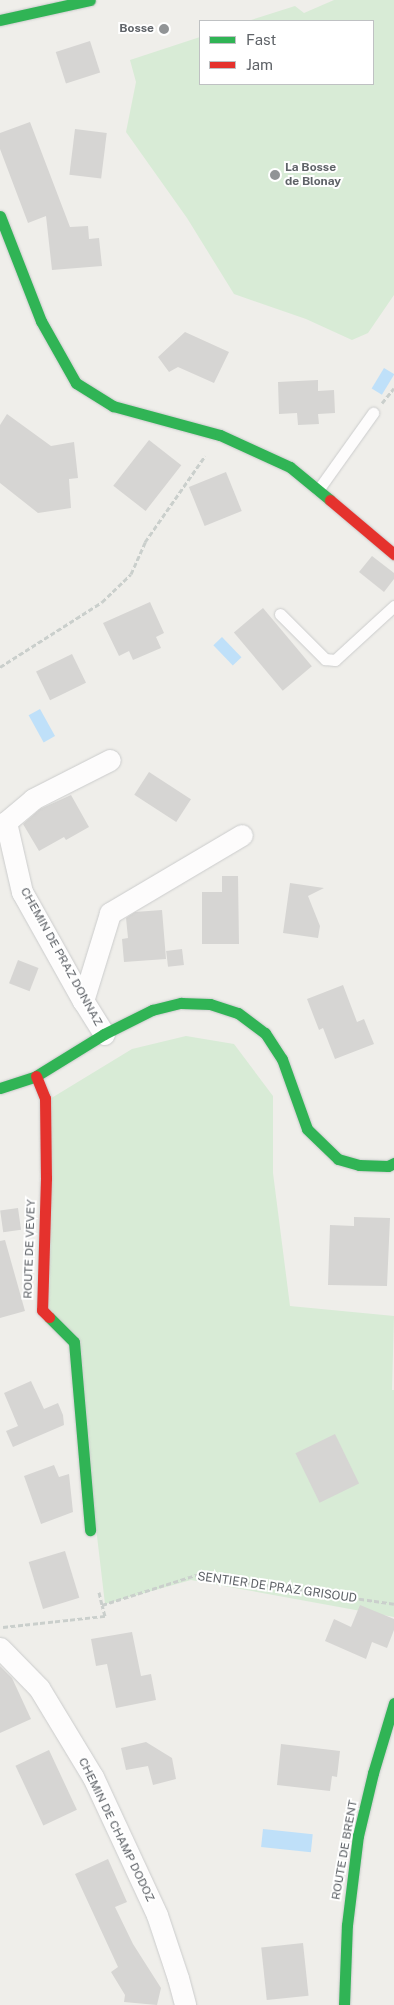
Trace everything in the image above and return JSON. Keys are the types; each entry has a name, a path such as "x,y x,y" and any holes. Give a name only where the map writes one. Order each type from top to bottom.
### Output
{"street":[{"path":"0,20 90,0"},
{"path":"0,216 41,321 76,382 113,406 220,435 290,467 394,554"},
{"name":"CHEMIN DE PRAZ DONNAZ","path":"104,1034 83,1001 22,892 6,822 33,799 110,760"},
{"path":"83,1001 110,913 242,835"},
{"path":"0,1088 36,1076 104,1034 152,1010 181,1003 210,1004 238,1012 259,1027 276,1047 307,1129 320,1144 338,1159 359,1165 388,1166 394,1164"},
{"name":"ROUTE DE VEVEY","path":"36,1076 45,1098 46,1178 42,1310 74,1342 80,1431 90,1530"},
{"name":"CHEMIN DE CHAMP DODOZ","path":"0,1648 39,1688 93,1777 157,1915 185,2005"},
{"name":"ROUTE DE BRENT","path":"344,2005 347,1925 358,1836 373,1774 394,1702"}],"lane":[{"path":"318,490 373,413"},
{"path":"280,614 325,659 335,660 394,606"}],"path":[{"path":"0,667 102,602 131,574 145,542 220,435"},
{"name":"SENTIER DE PRAZ GRISOUD","path":"102,1605 196,1575 394,1604"},
{"path":"0,1628 105,1616 98,1592"}],"green space":[{"name":"La Bosse de Blonay","path":"334,0 394,0 394,295 368,333 352,340 306,319 234,294 187,218 126,132 136,82 130,60 199,37 199,85 374,85 374,20 251,20 295,6 304,13"},
{"path":"186,1036 234,1044 273,1096 273,1173 290,1306 394,1316 392,1390 394,1390 394,1617 191,1580 105,1604 75,1349 49,1325 40,1105 132,1049"}],"water":[{"path":"384,368 394,375 382,395 372,389"},
{"path":"222,637 241,657 233,665 213,645"},
{"path":"40,709 55,736 44,742 29,715"},
{"path":"263,1829 313,1834 311,1852 261,1847"}],"building":[{"path":"90,41 100,72 66,84 56,52"},
{"path":"30,122 70,227 88,226 89,239 99,238 102,266 52,270 46,216 28,223 0,149 0,133"},
{"path":"75,129 107,133 101,179 69,175"},
{"path":"185,332 229,352 214,383 178,367 169,372 158,357"},
{"path":"318,380 318,391 334,390 335,413 318,414 319,424 298,425 297,413 279,414 278,382"},
{"path":"7,414 51,446 74,442 78,478 69,479 71,508 38,513 0,483 0,425"},
{"path":"149,440 181,465 146,511 113,486"},
{"path":"226,472 242,511 205,526 189,487"},
{"path":"372,556 394,573 394,579 384,592 359,572"},
{"path":"150,602 164,633 156,637 161,648 133,660 129,651 119,656 103,623"},
{"path":"263,608 312,666 283,691 234,632"},
{"path":"72,654 86,683 50,700 36,672"},
{"path":"149,772 191,799 176,822 134,795"},
{"path":"71,795 89,827 66,840 64,837 39,851 23,824 40,809"},
{"path":"222,876 238,876 239,944 202,944 202,892 222,892"},
{"path":"290,883 324,888 308,896 320,926 318,938 283,933"},
{"path":"162,910 166,959 124,962 122,939 128,938 126,918 135,912"},
{"path":"182,949 184,965 168,967 166,951"},
{"path":"18,960 39,968 30,991 9,983"},
{"path":"343,985 357,1022 364,1019 374,1044 335,1059 323,1028 319,1030 307,999"},
{"path":"18,1208 21,1230 3,1232 0,1211"},
{"path":"354,1217 390,1218 387,1286 328,1285 330,1225 354,1226"},
{"path":"5,1240 25,1311 0,1318 0,1241"},
{"path":"31,1381 44,1409 58,1403 63,1415 64,1425 13,1447 6,1431 18,1426 4,1393"},
{"path":"335,1434 359,1483 320,1503 295,1453"},
{"path":"54,1465 59,1477 69,1474 73,1512 41,1524 24,1476"},
{"path":"65,1551 79,1598 43,1609 29,1562"},
{"path":"360,1605 394,1619 394,1630 387,1648 372,1642 366,1659 325,1641 334,1619 351,1627"},
{"path":"132,1632 141,1676 151,1674 156,1700 116,1708 107,1664 96,1666 91,1639"},
{"path":"0,1666 12,1678 31,1719 0,1733"},
{"path":"146,1742 172,1758 176,1779 153,1785 148,1766 126,1770 121,1748"},
{"path":"281,1744 340,1751 337,1777 332,1776 330,1791 277,1785"},
{"path":"49,1750 77,1810 43,1825 15,1766"},
{"path":"108,1859 127,1902 115,1907 133,1944 161,1988 157,2005 124,2002 125,1995 111,1972 118,1967 75,1874"},
{"path":"303,1943 309,1996 267,2000 261,1947"}],"traffic: fast":[{"path":"0,20 90,0"},
{"path":"0,216 41,321 76,383 113,406 220,435 290,467 330,500"},
{"path":"0,1088 36,1076 104,1034 152,1010 181,1003 210,1004 238,1013 265,1033 282,1059 307,1129 338,1159 359,1165 388,1166 394,1163"},
{"path":"49,1317 74,1342 90,1530"},
{"path":"344,2005 347,1925 358,1836 373,1773 394,1703"}],"traffic: jam":[{"path":"330,500 394,554"},
{"path":"36,1076 45,1098 46,1178 42,1310 49,1317"}],"place":[{"name":"Bosse","path":"164,29"},
{"name":"La Bosse de Blonay","path":"275,175"}]}
